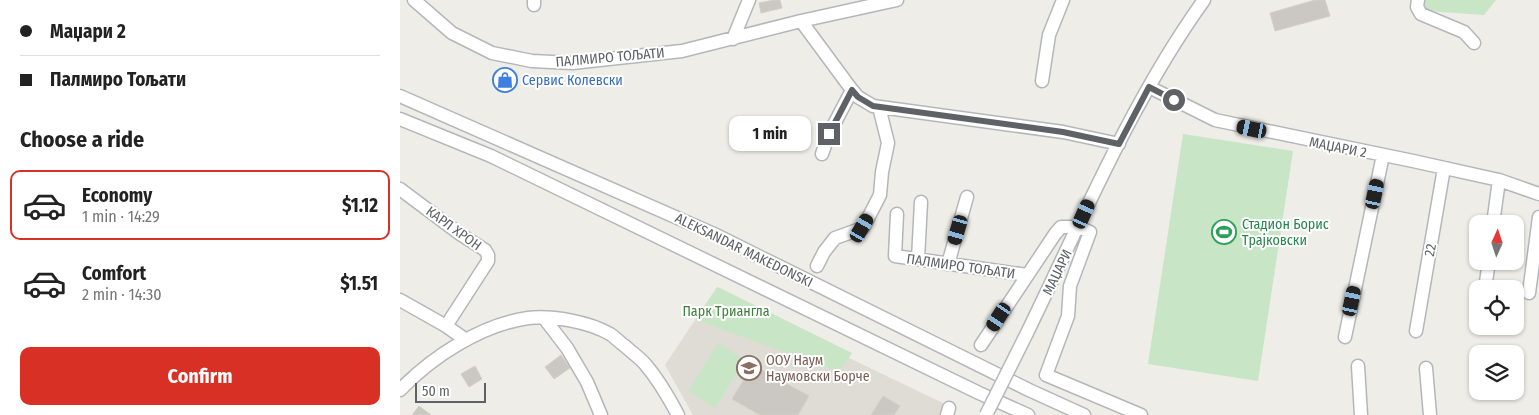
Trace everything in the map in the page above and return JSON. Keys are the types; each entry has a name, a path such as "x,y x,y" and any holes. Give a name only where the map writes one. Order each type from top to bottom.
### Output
{"street":[{"name":"ПАЛМИРО ТОЉАТИ","path":"414,0 452,33 492,52 532,61 572,63 682,51 801,21 897,0"},
{"path":"733,39 749,0"},
{"path":"1042,81 1049,35 1063,0"},
{"name":"МАЏАРИ","path":"986,415 1119,144 1149,87 1203,0"},
{"path":"1418,0 1417,7 1421,14 1464,32 1474,43"},
{"path":"801,21 852,90 866,102 879,107 1063,132 1119,144"},
{"name":"МАЏАРИ 2","path":"1149,87 1215,120 1382,155 1345,337"},
{"path":"822,154 829,134 852,90"},
{"name":"ALEKSANDAR MAKEDONSKI","path":"400,96 714,234 1029,390 1084,415"},
{"path":"817,266 824,252 835,238 862,228 880,195 882,172 888,143 879,107"},
{"name":"ALEKSANDAR MAKEDONSKI","path":"400,119 491,156 1028,415"},
{"path":"1382,155 1499,180 1539,194"},
{"name":"22","path":"1416,331 1444,168"},
{"path":"1495,215 1499,180"},
{"name":"КАРЛ ХРОН","path":"400,189 460,234 485,250 488,255 488,261 446,326"},
{"path":"948,264 967,197"},
{"path":"918,259 921,202"},
{"name":"ПАЛМИРО ТОЉАТИ","path":"897,214 895,256 1027,275"},
{"path":"1529,293 1539,218"},
{"path":"981,345 1044,249 1061,227 1078,227 1090,232 1070,286 1068,316 1046,375 1141,415"},
{"path":"400,300 446,326 466,340"},
{"path":"544,318 567,348 587,382 601,415"},
{"path":"400,390 423,368 466,340 514,321 544,318 580,322 610,334 645,363 678,415"},
{"path":"1358,366 1361,415"},
{"path":"1426,368 1430,415"}],"shaded area":[{"name":"ООУ Наум Наумовски Борче","path":"695,320 840,371 849,358 945,404 942,415 693,415 665,365"}],"green space":[{"path":"1416,0 1496,0 1484,15 1414,10"},
{"name":"Стадион Борис Трајковски","path":"1183,134 1293,151 1258,381 1148,364"},
{"name":"Парк Триангла","path":"717,287 852,353 840,372 695,320"},
{"path":"718,343 745,360 715,408 688,391"}],"building":[{"path":"780,0 782,8 761,13 759,3"},
{"path":"1315,0 1325,0 1330,16 1275,31 1270,13"},
{"path":"561,355 570,368 554,379 545,367"},
{"path":"753,365 809,396 798,415 760,415 732,399"},
{"path":"475,366 482,379 469,387 461,374"},
{"path":"883,396 900,406 894,415 871,415"},
{"path":"419,406 431,415 412,415"}],"place":[{"name":"Сервис Колевски","path":"505,80"},
{"name":"Стадион Борис Трајковски","path":"1224,232"},
{"name":"ООУ Наум Наумовски Борче","path":"749,368"}],"route":[{"path":"829,134 844,102 852,90 858,97 873,106 1063,132 1119,144 1149,87 1174,100"}]}
